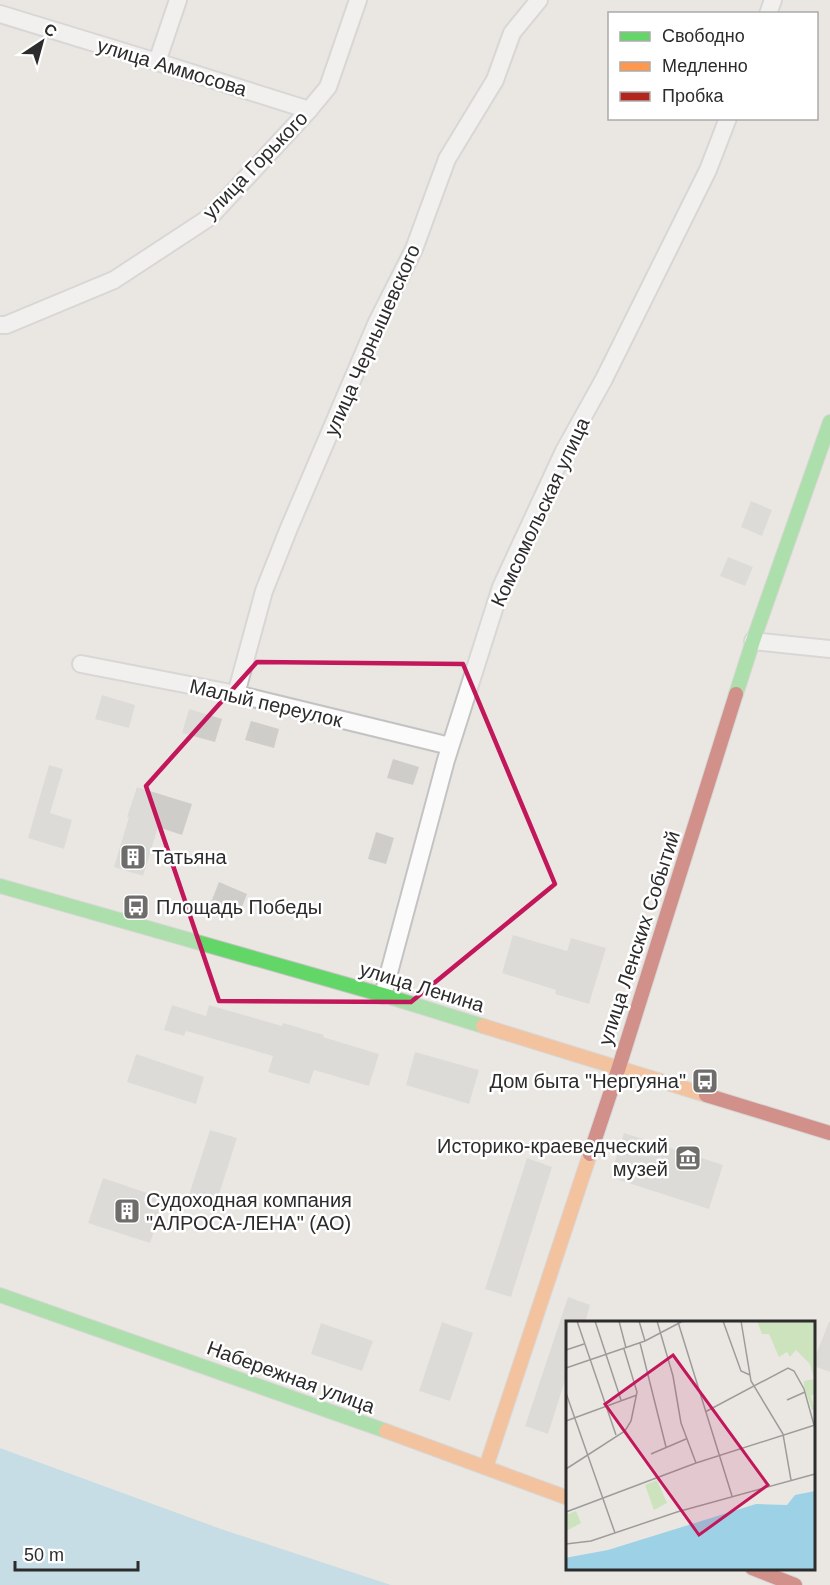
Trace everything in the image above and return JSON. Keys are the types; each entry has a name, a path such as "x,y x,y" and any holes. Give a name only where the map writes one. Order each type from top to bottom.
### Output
{"street":[{"path":"157,62 178,0"},
{"name":"улица Горького","path":"0,325 6,325 114,280 210,217 328,87 358,0"},
{"name":"улица Чернышевского","path":"236,694 264,591 377,322 414,249 447,159 495,80 512,33 539,0"},
{"name":"улица Аммосова","path":"0,14 309,110"},
{"name":"Комсомольская улица","path":"383,995 450,746 501,587 564,451 604,379 708,170 727,120"},
{"name":"улица Ленских Событий","path":"486,1467 619,1067 753,641 830,422"},
{"path":"753,641 830,649"},
{"name":"Малый переулок","path":"81,664 236,694 450,746"},
{"name":"улица Ленина","path":"0,886 383,995 830,1133"},
{"name":"Набережная улица","path":"0,1295 486,1467 566,1498"},
{"path":"755,1570 795,1585"}],"highlighted area":[{"path":"257,662 463,664 555,884 411,1002 219,1001 146,786"}],"water":[{"path":"0,1448 221,1529 391,1585 0,1585"}],"building":[{"path":"751,501 772,510 762,536 741,527"},
{"path":"728,557 753,567 745,586 720,576"},
{"path":"102,695 135,705 129,728 95,719"},
{"path":"189,709 222,719 215,742 182,733"},
{"path":"251,721 279,729 274,748 245,740"},
{"path":"393,759 419,767 413,785 387,778"},
{"path":"49,765 63,769 50,813 72,820 64,849 28,838"},
{"path":"137,787 192,804 182,835 158,827 143,876 114,867"},
{"path":"376,832 394,838 386,864 368,859"},
{"path":"219,882 247,894 238,917 210,905"},
{"path":"513,935 567,951 571,938 606,948 589,1004 555,994 556,990 502,973"},
{"path":"172,1005 206,1016 209,1005 282,1026 283,1023 379,1054 369,1086 314,1070 309,1084 268,1072 273,1056 186,1031 184,1036 164,1030"},
{"path":"415,1052 479,1070 469,1104 406,1085"},
{"path":"136,1054 204,1077 196,1104 127,1082"},
{"path":"210,1130 237,1138 215,1207 188,1198"},
{"path":"624,1133 723,1165 709,1209 610,1177"},
{"path":"527,1158 552,1167 511,1297 485,1289"},
{"name":"Судоходная компания \"АЛРОСА-ЛЕНА\" (АО)","path":"103,1178 165,1199 150,1243 88,1223"},
{"path":"568,1297 590,1305 586,1321 566,1321 566,1377 548,1434 525,1426"},
{"path":"442,1322 473,1333 450,1401 419,1391"},
{"path":"830,1322 830,1372 815,1367 815,1357"},
{"path":"321,1323 373,1341 362,1371 311,1354"}],"traffic: fast":[{"path":"736,694 830,422"},
{"path":"0,886 383,995 483,1026"},
{"path":"0,1295 386,1431"}],"traffic: slow":[{"path":"483,1026 706,1095"},
{"path":"486,1467 590,1154"},
{"path":"386,1431 566,1497"}],"traffic: jam":[{"path":"590,1154 736,694"},
{"path":"706,1095 830,1133"},
{"path":"757,1570 795,1585"}],"place":[{"name":"Татьяна","path":"133,857"},
{"name":"Площадь Победы","path":"136,907"},
{"name":"Дом быта \"Нергуяна\"","path":"705,1081"},
{"name":"Историко-краеведческий музей","path":"688,1158"},
{"name":"Судоходная компания \"АЛРОСА-ЛЕНА\" (АО)","path":"127,1211"}]}
